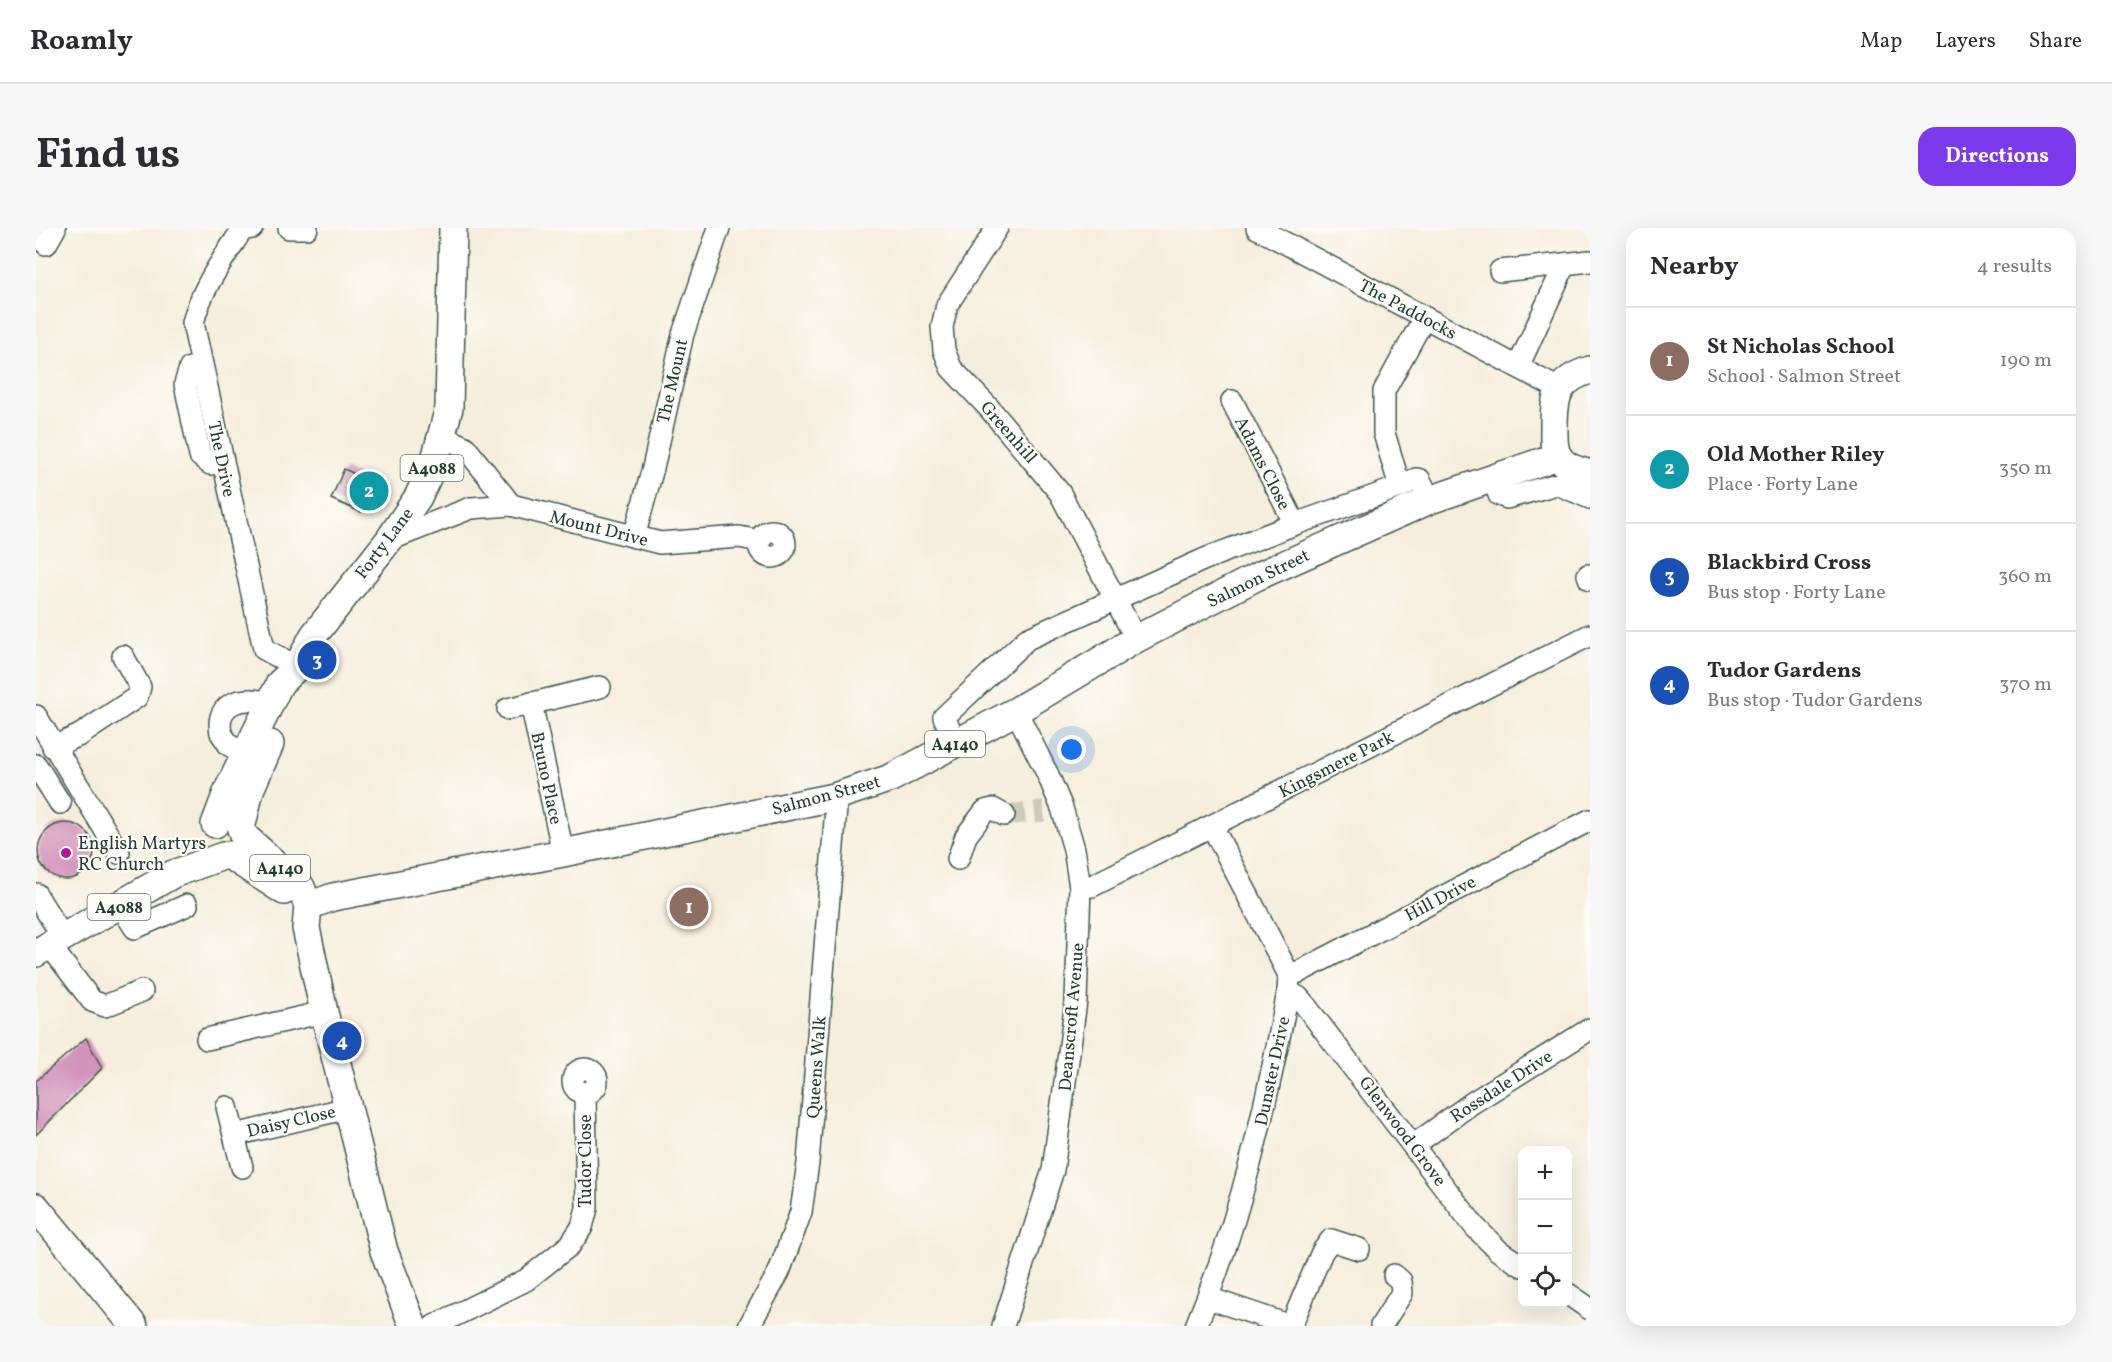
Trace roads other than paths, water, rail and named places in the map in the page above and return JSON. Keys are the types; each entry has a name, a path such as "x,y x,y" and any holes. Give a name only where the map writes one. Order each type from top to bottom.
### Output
{"main road":[{"name":"Forty Lane","path":"227,839 293,692 297,668 314,635 389,540 418,497 443,437 449,408 453,228"},
{"path":"1590,370 1574,375 1559,389 1554,406 1554,445 1558,456 1569,467 1590,474"},
{"name":"Salmon Street","path":"308,906 333,897 834,797 891,778 1016,711 1136,639 1258,576 1430,500 1558,456"},
{"name":"Forty Lane","path":"227,839 246,755 280,683 297,668"},
{"name":"A4088","path":"50,946 122,906 227,839"},
{"name":"A4140","path":"227,839 308,906"},
{"path":"308,906 306,928 324,1012 384,1251 413,1326"},
{"path":"36,1207 134,1326"}],"street":[{"path":"289,228 307,228"},
{"name":"The Mount","path":"634,537 653,468 683,334 719,228"},
{"name":"Greenhill","path":"997,228 947,305 942,327 944,350 951,368 989,408 1060,493 1136,639"},
{"name":"The Paddocks","path":"1257,228 1559,389"},
{"name":"The Drive","path":"243,234 197,308 193,324 264,648 297,668"},
{"path":"1500,271 1590,261"},
{"path":"1518,367 1565,264"},
{"path":"1400,487 1384,433 1384,391 1424,318"},
{"name":"Adams Close","path":"1232,401 1295,524"},
{"path":"443,437 465,447 511,505"},
{"name":"Salmon Street","path":"956,743 944,717 1027,639 1205,559 1419,479 1430,500"},
{"path":"1494,479 1499,495 1506,498 1557,484 1590,498"},
{"name":"Mount Drive","path":"389,540 471,508 511,505 660,543 739,537 760,541"},
{"name":"Kingsmere Park","path":"1080,887 1092,886 1590,635"},
{"path":"53,747 80,735 137,697 140,687 123,656"},
{"path":"508,709 600,687"},
{"path":"246,755 229,745 221,733 226,710 233,702 240,699 259,700 270,704"},
{"name":"Bruno Place","path":"531,703 562,853"},
{"name":"Deanscroft Avenue","path":"1003,1326 1053,1170 1076,1001 1080,887 1074,849 1053,809 1048,775 1016,711"},
{"path":"36,716 119,853"},
{"path":"36,765 60,803"},
{"name":"Queens Walk","path":"748,1326 780,1272 801,1212 814,1096 836,808 834,797"},
{"path":"957,860 966,836 985,811 993,809 1004,816"},
{"name":"Hill Drive","path":"1289,983 1299,972 1590,820"},
{"path":"1212,826 1289,983"},
{"path":"36,894 50,946 92,1001 105,1006 142,991"},
{"path":"122,906 135,928 187,904"},
{"name":"Glenwood Grove","path":"1289,983 1475,1227 1499,1251 1518,1263"},
{"name":"Dunster Drive","path":"1196,1326 1208,1298 1241,1199 1263,1119 1289,983"},
{"path":"218,1030 324,1012"},
{"name":"Rossdale Drive","path":"1414,1145 1472,1103 1590,1029"},
{"name":"Tudor Close","path":"434,1326 526,1280 570,1245 582,1227 587,1208 585,1093"},
{"name":"Daisy Close","path":"227,1107 242,1167"},
{"name":"Daisy Close","path":"235,1135 348,1108"},
{"path":"1208,1298 1291,1326 1322,1252 1331,1240 1359,1249"},
{"path":"1381,1326 1402,1293 1401,1281 1394,1275"}],"tunnel":[{"path":"1004,815 1044,811"}],"place":[{"name":"Old Mother Riley","path":"369,491"},
{"name":"Blackbird Cross","path":"317,660"},
{"name":"English Martyrs RC Church","path":"66,853"},
{"name":"St Nicholas School","path":"689,907"},
{"name":"Tudor Gardens","path":"342,1041"}]}
